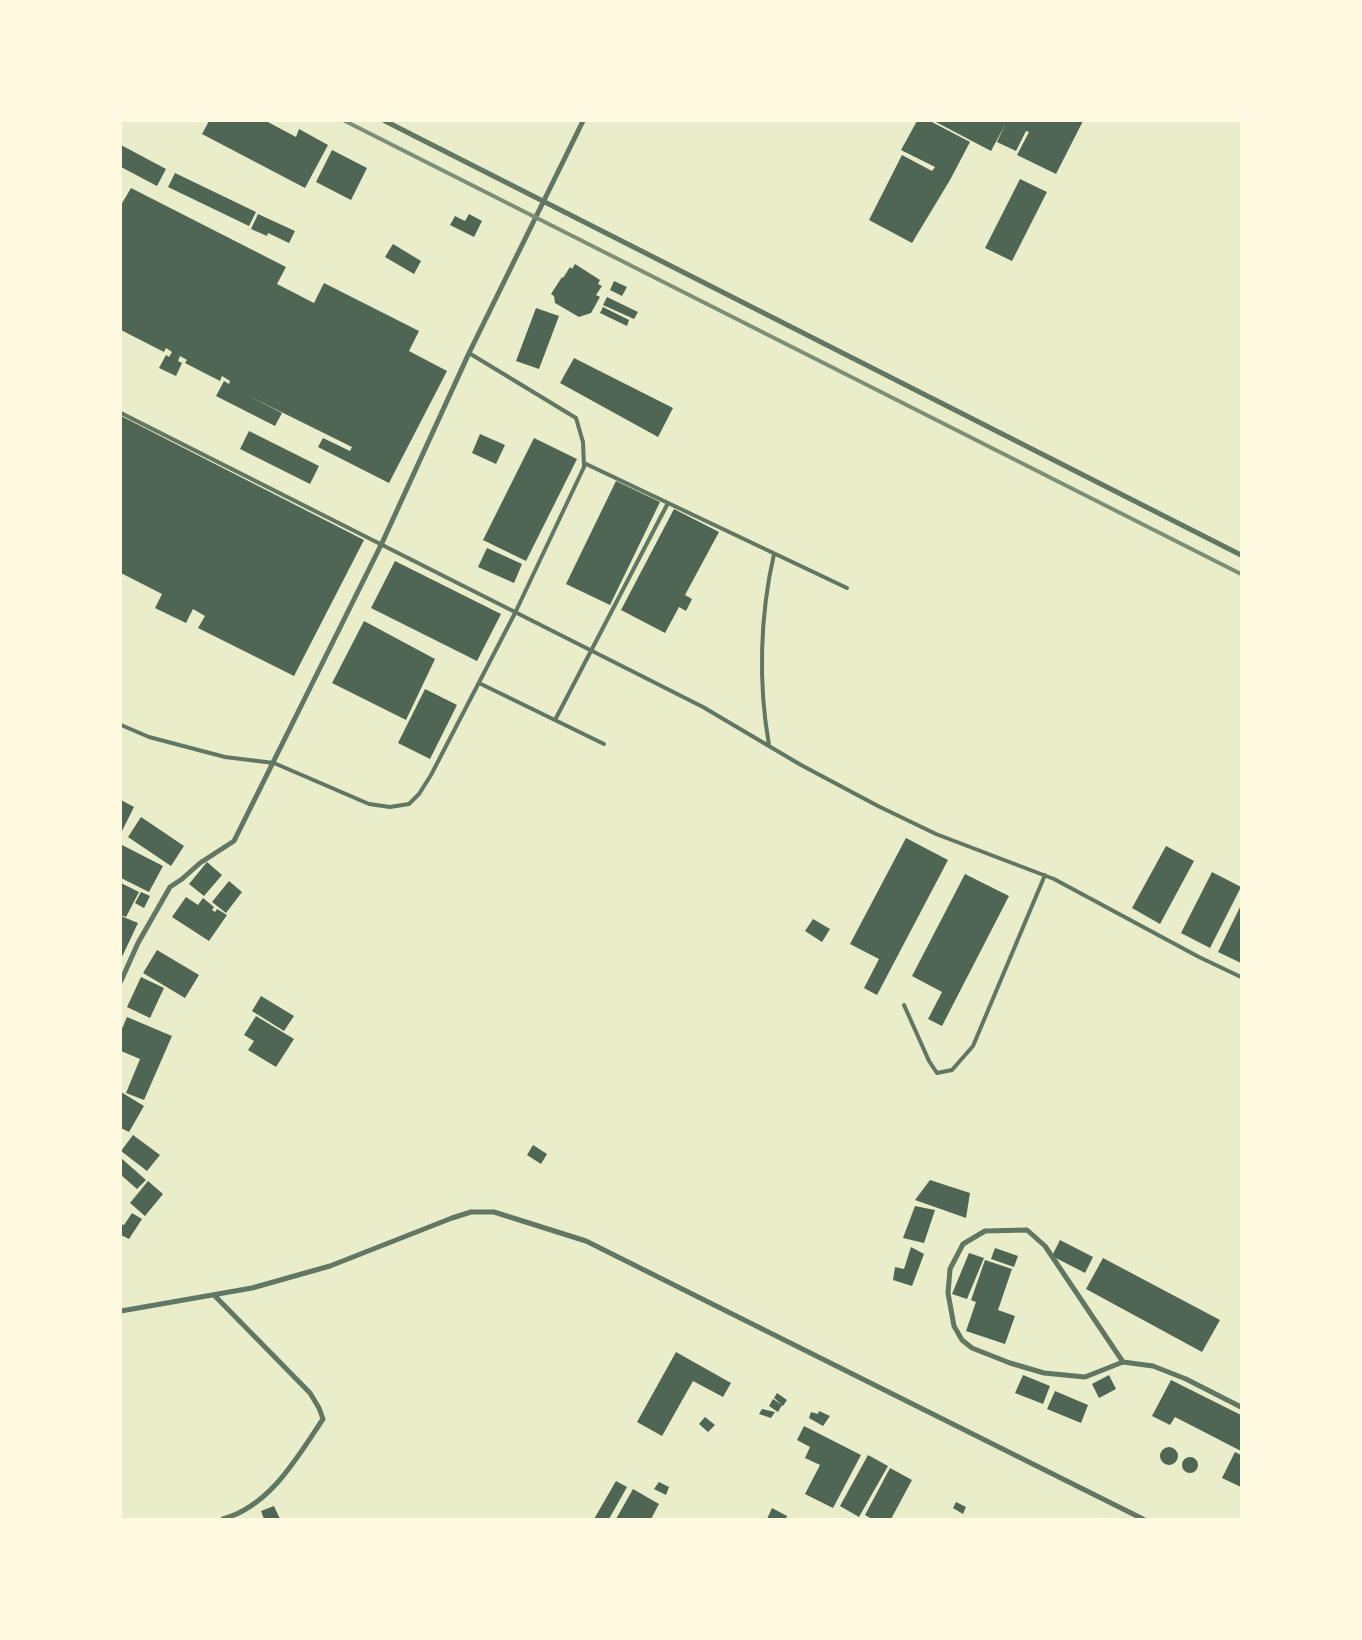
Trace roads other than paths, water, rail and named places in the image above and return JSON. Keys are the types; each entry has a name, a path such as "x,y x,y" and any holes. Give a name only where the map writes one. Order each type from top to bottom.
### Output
{"street":[{"path":"385,121 1241,555"},
{"path":"121,981 138,943 170,887 200,863 234,841 382,543 469,353 545,202 583,121"},
{"path":"121,1311 252,1288 330,1266 461,1215 471,1212 494,1212 586,1241 1144,1519"},
{"path":"1123,1362 1045,1246 1027,1230 985,1231 963,1244 950,1269 948,1293 954,1326 962,1340 972,1348 1010,1363 1044,1373 1085,1377 1123,1362 1153,1366 1186,1379 1241,1407"},
{"path":"214,1295 310,1393 323,1419 291,1466 258,1502 234,1516 223,1519"}],"lane":[{"path":"121,725 149,737 225,757 274,763 369,804 390,807 409,804 419,794 431,775 515,612 584,467 583,442 576,418 469,353"},
{"path":"121,412 703,707 801,765 878,806 936,834 1045,876 1241,977"},
{"path":"584,464 847,588"},
{"path":"555,720 668,503"},
{"path":"769,745 763,698 763,632 774,554"},
{"path":"479,683 604,744"},
{"path":"904,1005 937,1073 952,1070 974,1046 1045,876"}],"railway":[{"path":"345,121 1241,574"}]}
